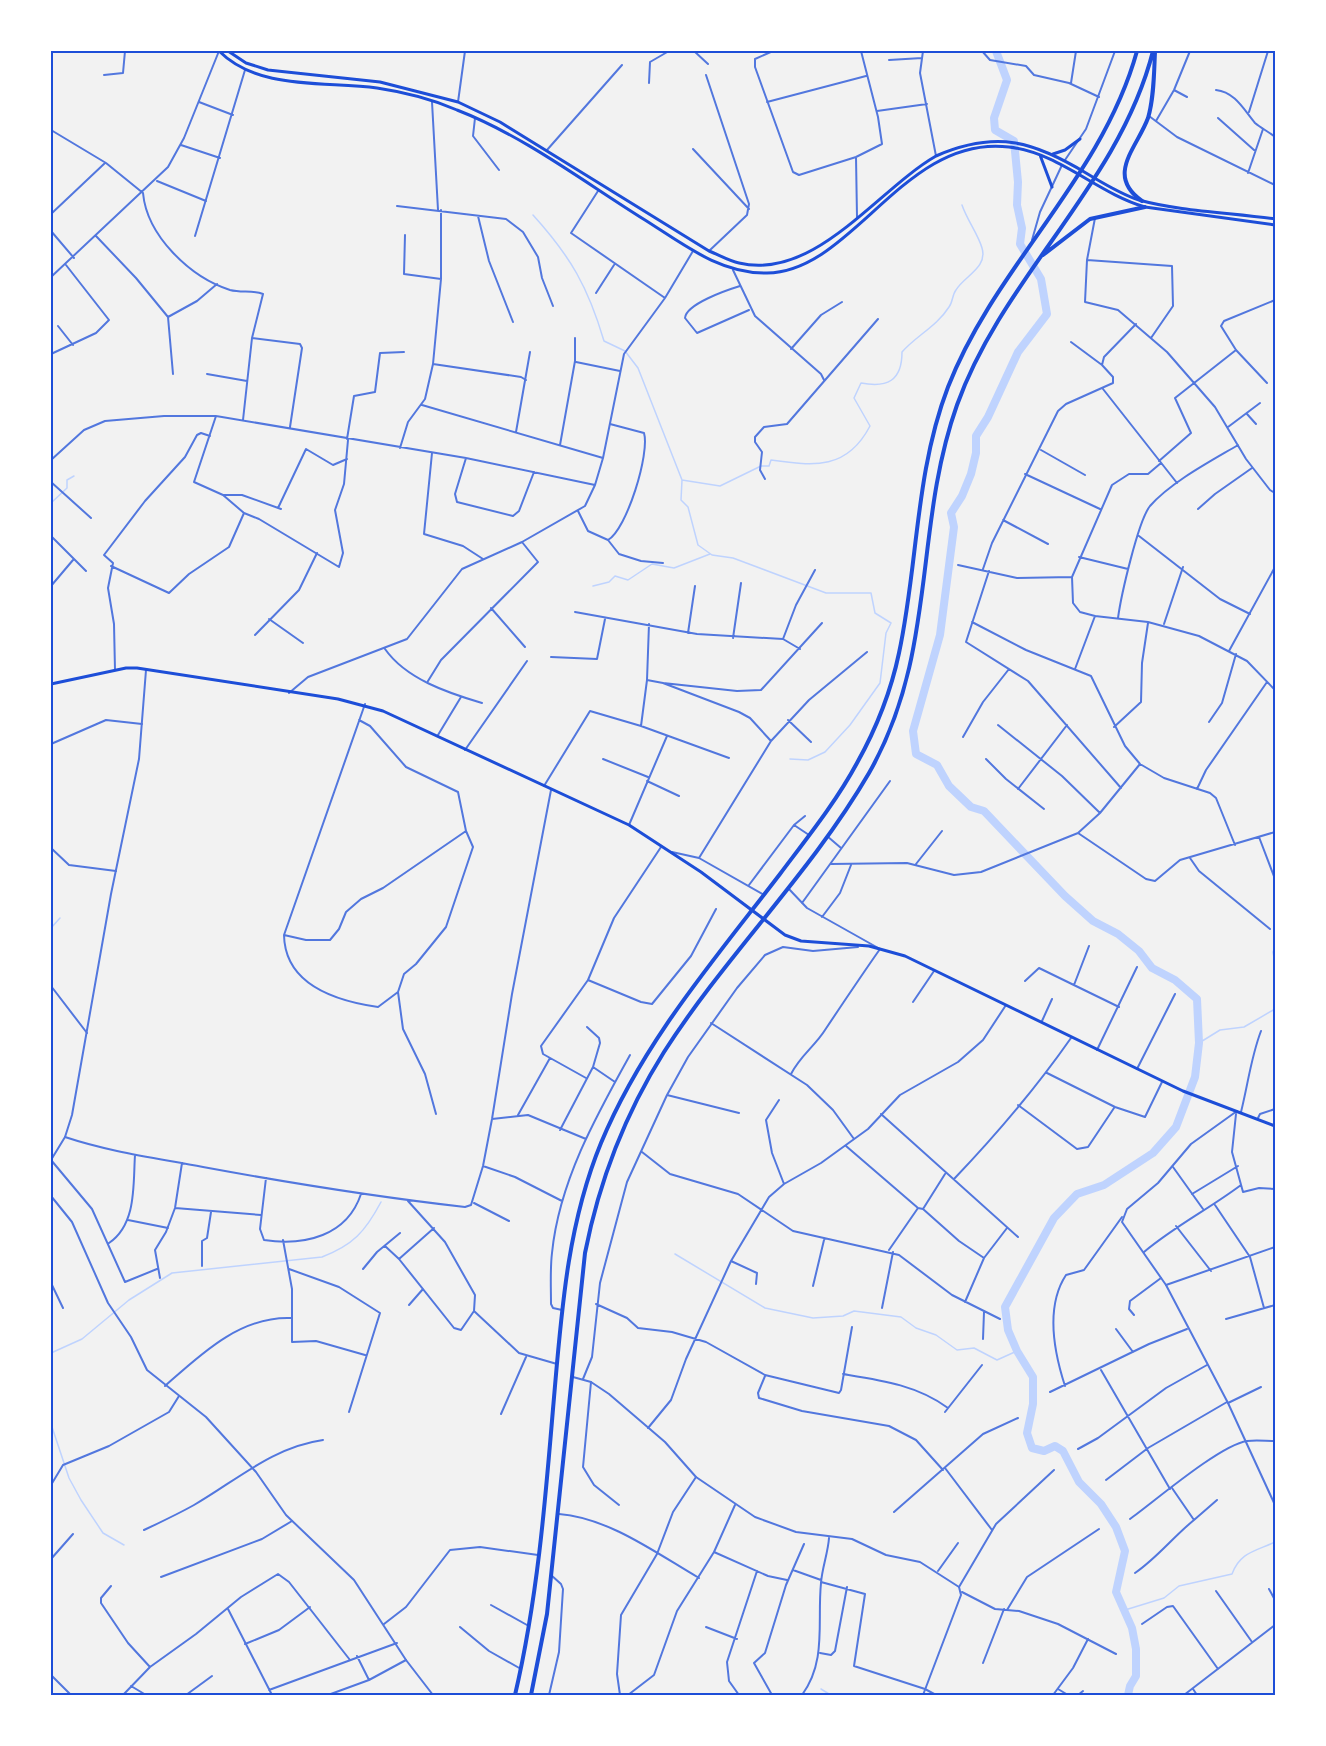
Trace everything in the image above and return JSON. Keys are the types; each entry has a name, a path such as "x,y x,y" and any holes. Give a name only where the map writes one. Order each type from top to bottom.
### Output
{"highway":[{"path":"515,1695 530,1627 568,1258 583,1194 600,1145 624,1093 654,1040 809,835 856,765 874,729 894,674 905,622 923,475 948,386 981,318 1086,165 1115,113 1137,51"},
{"path":"1142,201 1131,192 1124,172 1125,163 1148,116 1154,51"},
{"path":"531,1695 547,1614 579,1294 591,1225 604,1178 629,1116 674,1037 827,836 878,756 906,685 921,616 942,452 957,404 990,333 1096,177 1135,108 1154,51"},
{"path":"1038,260 1085,221 1097,216 1146,207"}],"main road":[{"path":"219,51 245,70 267,78 378,88 432,101 475,118 541,155 693,251 733,270 768,273 789,269 824,252 854,229 904,183 935,164 971,151 1005,146 1039,153 1106,192 1146,207 1275,225"},
{"path":"228,51 246,63 268,70 380,82 458,102 500,122 709,251 741,264 785,263 819,246 903,179 936,156 970,145 1006,141 1022,143 1053,154 1110,187 1142,201 1275,219"},
{"path":"1053,154 1065,150 1080,139"},
{"path":"541,155 546,150"},
{"path":"1039,153 1052,187"},
{"path":"849,223 854,229"},
{"path":"51,684 126,668 146,669 364,704 629,825 671,852 774,929 801,941 864,945 905,956 1183,1091 1275,1126"}],"street":[{"path":"104,75 123,73 125,51"},
{"path":"51,277 66,266 157,181 173,161 219,51"},
{"path":"458,102 465,51"},
{"path":"649,83 650,62 669,51"},
{"path":"693,51 708,64"},
{"path":"773,51 759,55 754,63 796,175 856,158 882,144 877,111 861,51"},
{"path":"923,51 920,73 936,156"},
{"path":"982,51 990,60 1002,60 1026,66 1034,75 1071,83 1099,97"},
{"path":"1071,83 1076,51"},
{"path":"1065,160 1080,139 1099,97 1115,51"},
{"path":"1156,121 1174,90 1190,51"},
{"path":"1249,112 1268,51"},
{"path":"889,60 922,58"},
{"path":"546,150 622,65"},
{"path":"195,236 245,70"},
{"path":"706,75 748,198 749,209 741,221 709,251"},
{"path":"767,102 867,76"},
{"path":"1174,90 1187,97"},
{"path":"1216,90 1224,91 1249,112 1263,129 1275,137"},
{"path":"400,448 408,422 422,405 433,364 441,279 440,210 432,101"},
{"path":"199,102 233,115"},
{"path":"877,111 927,104"},
{"path":"1148,116 1177,137 1275,185"},
{"path":"475,118 473,136 499,170"},
{"path":"1218,118 1254,150"},
{"path":"1248,173 1263,129"},
{"path":"51,130 105,163 143,193 146,208 169,250 217,284 234,291 263,294 252,338 243,420"},
{"path":"181,145 220,158"},
{"path":"693,149 749,209"},
{"path":"856,158 858,217"},
{"path":"51,214 105,163"},
{"path":"1031,243 1062,165"},
{"path":"157,181 206,201"},
{"path":"598,191 571,232 614,265 665,298"},
{"path":"397,206 502,218 523,232 538,257 542,278 553,306"},
{"path":"478,216 489,261 513,322"},
{"path":"1097,216 1093,224 1087,260 1085,302 1118,310 1151,338 1215,407 1252,468 1275,493"},
{"path":"51,231 74,258"},
{"path":"96,236 136,278 168,317 173,374"},
{"path":"405,236 404,274 441,279"},
{"path":"289,693 308,677 400,643 413,634 457,574 578,511 589,500 603,459 624,354 665,298 693,251"},
{"path":"1087,260 1172,266 1173,306 1151,338"},
{"path":"596,293 614,265"},
{"path":"51,354 96,333 107,324 109,317 66,266"},
{"path":"733,270 750,309 791,349 821,374 824,380"},
{"path":"168,317 197,302 217,284"},
{"path":"740,286 688,310 685,318 697,333 750,309"},
{"path":"1267,383 1236,350 1222,331 1222,323 1275,300"},
{"path":"791,349 821,315 842,302"},
{"path":"765,479 760,470 762,452 755,442 755,437 764,427 787,424 878,318"},
{"path":"1101,365 1104,357 1136,324"},
{"path":"58,326 73,345"},
{"path":"252,338 300,344 302,348 290,427"},
{"path":"560,445 575,361 575,338"},
{"path":"983,569 1025,474 1041,450 1061,407 1103,389 1114,380 1101,365 1071,342"},
{"path":"1236,350 1174,400 1191,433 1148,474 1129,474 1113,482 1079,557 1072,577 1071,594 1075,608 1095,616 1148,622 1199,636 1247,661 1275,690"},
{"path":"216,416 193,480 223,495 244,513 339,567 343,553 335,510 344,484 354,396 375,392 380,352 404,352"},
{"path":"516,432 530,352"},
{"path":"575,361 620,371"},
{"path":"433,364 521,377 526,380"},
{"path":"207,374 247,381"},
{"path":"821,374 827,375"},
{"path":"1103,389 1178,484"},
{"path":"1228,427 1260,403"},
{"path":"422,405 603,459"},
{"path":"1247,414 1256,424"},
{"path":"51,460 84,430 105,422 164,416 216,416 466,458 595,485"},
{"path":"608,540 614,536 625,513 645,459 644,433 610,424"},
{"path":"115,670 114,624 108,588 112,561 104,555 126,524 185,457 196,435 201,433 210,436"},
{"path":"1118,618 1128,569 1151,505 1178,484 1238,445"},
{"path":"223,495 242,495 280,509 306,449 333,465 347,459"},
{"path":"1041,450 1085,475"},
{"path":"432,453 424,534 463,546 483,559"},
{"path":"466,458 455,494 457,502 513,516 519,511 534,471"},
{"path":"1198,509 1252,468"},
{"path":"1025,474 1100,509"},
{"path":"51,482 91,518"},
{"path":"578,511 588,531 608,540 615,550 641,561 663,563"},
{"path":"111,566 169,593 189,574 229,547 244,513"},
{"path":"1003,520 1048,544"},
{"path":"51,536 86,571"},
{"path":"1139,536 1183,567 1220,599 1250,614"},
{"path":"428,681 441,660 538,562 522,542"},
{"path":"255,635 299,590 317,553"},
{"path":"1079,557 1128,569"},
{"path":"51,586 73,560"},
{"path":"958,565 1017,578 1072,577"},
{"path":"1163,625 1183,567"},
{"path":"1228,651 1275,567"},
{"path":"783,639 814,570"},
{"path":"989,571 966,642 1028,681 1121,788"},
{"path":"733,638 741,583"},
{"path":"688,633 695,586"},
{"path":"491,608 525,647"},
{"path":"575,612 688,633 733,638 783,639 800,649"},
{"path":"1075,669 1095,616"},
{"path":"269,619 303,643"},
{"path":"551,657 597,659 605,619"},
{"path":"972,622 1026,650 1091,676 1114,727 1140,764 1173,782 1197,789 1216,798 1235,845"},
{"path":"1114,727 1141,702 1142,663 1148,622"},
{"path":"647,680 737,691 760,690 822,623"},
{"path":"641,726 647,680 649,624"},
{"path":"385,649 393,661 407,672 461,697 482,703"},
{"path":"699,858 771,741 788,720 867,652"},
{"path":"1209,722 1222,703 1236,654"},
{"path":"465,750 528,661"},
{"path":"146,669 139,759 70,1122 65,1137 51,1160 90,1205 125,1282 157,1269"},
{"path":"963,737 983,702 1009,669"},
{"path":"1197,789 1206,770 1267,682"},
{"path":"663,683 750,718 771,741"},
{"path":"437,736 461,697"},
{"path":"364,704 284,935 284,950 302,980 325,993 353,1003 378,1007 398,992"},
{"path":"544,786 586,714 597,712 729,758"},
{"path":"51,744 106,720 142,724"},
{"path":"359,720 370,726 406,767 458,792 466,831 473,847 446,927 404,974 398,992 403,1029 425,1074 436,1114"},
{"path":"788,720 811,742"},
{"path":"998,725 1042,760 1100,813"},
{"path":"1018,789 1066,725"},
{"path":"629,825 667,736"},
{"path":"603,759 679,796"},
{"path":"986,759 1018,789 1044,809"},
{"path":"831,864 916,864 943,873 962,875 981,872 1078,833 1100,813 1140,764"},
{"path":"802,903 890,781"},
{"path":"65,1137 93,1147 362,1194 465,1207 473,1203 492,1119 512,994 551,789"},
{"path":"749,885 794,825 805,816"},
{"path":"794,825 809,835"},
{"path":"284,935 306,940 330,939 339,929 346,912 361,899 383,888 466,831"},
{"path":"916,864 942,831"},
{"path":"1078,833 1151,881 1160,879 1176,862 1275,832"},
{"path":"827,836 841,848"},
{"path":"1259,837 1275,879"},
{"path":"586,1078 550,1058 541,1051 541,1046 588,980 614,918 661,846"},
{"path":"51,848 69,865 116,871"},
{"path":"671,852 699,858 764,895"},
{"path":"1190,858 1199,871 1270,929"},
{"path":"822,917 840,893 851,865"},
{"path":"788,887 802,903 822,917 880,949 835,1012 826,1029 801,1057 791,1074"},
{"path":"588,980 641,1002 652,1004 691,956 716,909"},
{"path":"583,1379 592,1357 596,1304 608,1248 627,1182 667,1095 711,1023 759,961 775,949 791,947 813,951 836,950 864,945"},
{"path":"1074,985 1089,946"},
{"path":"1025,981 1039,968 1119,1007"},
{"path":"1097,1050 1137,968"},
{"path":"913,1002 934,971"},
{"path":"51,986 52,991 87,1033"},
{"path":"1137,1069 1175,994"},
{"path":"1041,1022 1052,999"},
{"path":"648,1428 671,1400 686,1359 721,1283 760,1209 784,1184 846,1146 900,1095 958,1062 977,1046 1006,1005"},
{"path":"711,1023 791,1074 816,1093 854,1138"},
{"path":"560,1130 593,1067 600,1043 597,1035 586,1027"},
{"path":"1261,1031 1251,1059 1251,1072 1238,1112 1232,1152 1238,1166 1243,1192 1259,1188 1275,1190"},
{"path":"954,1180 1047,1073 1071,1038"},
{"path":"562,1310 553,1308 551,1304 551,1255 562,1201 586,1139 630,1055"},
{"path":"518,1115 550,1058"},
{"path":"593,1067 615,1082"},
{"path":"1047,1073 1115,1107 1146,1116 1163,1081"},
{"path":"667,1095 739,1113"},
{"path":"779,1100 766,1120 772,1153 784,1184"},
{"path":"1018,1105 1077,1149 1088,1147 1115,1107"},
{"path":"1258,1118 1260,1114 1275,1109"},
{"path":"1065,1386 1057,1362 1054,1330 1059,1290 1066,1275 1084,1270 1127,1209 1173,1167 1203,1133 1238,1112"},
{"path":"881,1114 945,1174 1018,1237"},
{"path":"492,1119 518,1115 535,1117 560,1130 586,1139"},
{"path":"846,1146 959,1241 984,1258"},
{"path":"642,1152 670,1174 729,1190 793,1231 825,1240 892,1252 906,1259 945,1291 999,1319"},
{"path":"109,1243 120,1234 128,1220 135,1155"},
{"path":"160,1278 157,1269 156,1246 168,1228 183,1163"},
{"path":"483,1166 515,1178 562,1201"},
{"path":"1192,1194 1238,1166"},
{"path":"1173,1167 1203,1209"},
{"path":"888,1251 945,1174"},
{"path":"266,1178 260,1229 264,1240 327,1235 349,1219 362,1194"},
{"path":"1144,1252 1176,1226 1203,1209 1215,1205 1240,1185"},
{"path":"51,1196 72,1222 111,1310 131,1337 147,1370 206,1417 252,1468 292,1521 354,1581 397,1643 406,1660 433,1695"},
{"path":"385,1246 399,1259 454,1328 461,1330 474,1311 475,1295 434,1228 407,1200"},
{"path":"473,1203 509,1221"},
{"path":"1215,1205 1250,1257 1264,1308"},
{"path":"174,1208 261,1215"},
{"path":"202,1266 202,1240 207,1238 211,1212"},
{"path":"1122,1217 1124,1227 1166,1285 1187,1329 1228,1403 1275,1505"},
{"path":"128,1220 168,1228"},
{"path":"1176,1226 1211,1271"},
{"path":"399,1259 434,1228"},
{"path":"965,1302 984,1258 1007,1228"},
{"path":"363,1269 400,1233"},
{"path":"283,1240 292,1289 292,1342 316,1341 366,1355"},
{"path":"813,1286 825,1240"},
{"path":"1166,1285 1275,1247"},
{"path":"882,1308 892,1252"},
{"path":"732,1261 757,1273 756,1284"},
{"path":"288,1269 339,1287 380,1313 349,1412"},
{"path":"1134,1315 1129,1309 1130,1301 1161,1278"},
{"path":"51,1283 63,1308"},
{"path":"409,1305 423,1289"},
{"path":"596,1304 627,1318 638,1328 697,1338 765,1376 839,1393 852,1327"},
{"path":"1226,1319 1275,1305"},
{"path":"474,1311 511,1348 526,1356 557,1364"},
{"path":"984,1311 984,1339"},
{"path":"165,1386 223,1337 269,1319 291,1318"},
{"path":"1116,1329 1133,1352"},
{"path":"1050,1392 1187,1329"},
{"path":"501,1414 526,1356"},
{"path":"945,1412 982,1365"},
{"path":"1078,1449 1128,1417 1166,1388 1207,1365"},
{"path":"1100,1369 1171,1489 1194,1520"},
{"path":"843,1374 893,1383 922,1393 948,1408"},
{"path":"571,1376 591,1382 648,1428 696,1476 765,1522 796,1532 829,1538 852,1539 886,1555 920,1562 938,1571 962,1592 995,1609 1020,1611 1058,1624 1116,1654"},
{"path":"765,1376 758,1394 759,1398 802,1411 889,1426 916,1440 944,1469 992,1531"},
{"path":"591,1382 584,1467 594,1485 619,1505"},
{"path":"1106,1480 1148,1448 1261,1387"},
{"path":"51,1485 63,1465 109,1446 169,1412 179,1396"},
{"path":"894,1512 983,1434 1018,1418"},
{"path":"144,1530 195,1505 276,1453 323,1440"},
{"path":"1131,1519 1204,1463 1246,1441 1275,1441"},
{"path":"959,1587 1002,1517 1054,1470"},
{"path":"620,1695 617,1674 621,1615 657,1554 673,1512 696,1476"},
{"path":"1134,1573 1154,1560 1176,1534 1217,1500"},
{"path":"628,1695 654,1675 677,1611 714,1552 736,1503"},
{"path":"558,1514 587,1518 699,1578"},
{"path":"161,1577 262,1539 292,1521"},
{"path":"983,1663 1006,1610 1027,1577 1099,1528"},
{"path":"51,1558 73,1534"},
{"path":"802,1695 811,1683 819,1653 821,1581 829,1538"},
{"path":"938,1571 958,1543"},
{"path":"772,1695 754,1664 765,1653 788,1581 804,1544"},
{"path":"384,1624 406,1607 450,1550 480,1547 538,1555"},
{"path":"714,1552 757,1571 788,1581"},
{"path":"793,1570 821,1581 862,1592 865,1597 854,1666 925,1689 936,1695"},
{"path":"739,1695 729,1681 727,1662 737,1638 757,1571"},
{"path":"123,1695 150,1667 257,1587 278,1574 290,1582 350,1660"},
{"path":"549,1695 559,1653 563,1589 551,1575"},
{"path":"111,1586 101,1598 101,1603 128,1643 150,1667"},
{"path":"819,1653 831,1655 835,1651 847,1587"},
{"path":"1269,1589 1275,1600"},
{"path":"1216,1591 1252,1642"},
{"path":"923,1695 962,1592"},
{"path":"491,1605 530,1627"},
{"path":"245,1644 279,1630 310,1606"},
{"path":"1142,1624 1167,1607 1173,1606 1218,1669"},
{"path":"228,1609 272,1695"},
{"path":"1184,1695 1275,1625"},
{"path":"460,1627 489,1651 521,1669"},
{"path":"706,1627 737,1638"},
{"path":"1053,1695 1088,1639"},
{"path":"269,1690 397,1643"},
{"path":"357,1656 369,1680"},
{"path":"328,1695 369,1680 406,1660"},
{"path":"51,1675 71,1695"},
{"path":"186,1695 212,1676"},
{"path":"131,1686 146,1695"},
{"path":"1058,1689 1068,1695"},
{"path":"1193,1689 1197,1695"},
{"path":"1078,1695 1083,1691"}],"waterway":[{"path":"996,51 1007,80 994,118 995,130 1014,141 1018,182 1017,205 1022,228 1020,244 1041,279 1047,314 1018,352 988,417 976,436 976,453 971,474 962,496 951,513 954,527 940,635 913,731 916,754 937,765 949,786 971,807 984,811 1065,896 1093,921 1118,934 1139,951 1152,968 1175,980 1197,999 1199,1043 1195,1077 1176,1127 1153,1153 1104,1185 1077,1194 1054,1218 1005,1307 1008,1330 1017,1351 1033,1377 1033,1404 1027,1433 1032,1448 1044,1451 1055,1446 1063,1451 1079,1482 1101,1504 1116,1527 1125,1551 1116,1592 1132,1628 1136,1649 1136,1676 1128,1695"},
{"path":"682,480 720,486 761,466 769,466 771,460 802,463 828,462 851,451 870,426 854,398 861,383 885,383 896,376 902,352 944,314 956,290 982,261 982,248 962,205"},
{"path":"533,215 568,259 585,288 604,341 625,351 638,368 682,480 681,500 688,507 698,545 712,555 733,558 826,593 871,593 875,613 891,623 886,633 880,683 850,725 825,752 808,760 790,759"},
{"path":"51,503 67,488 67,480 74,476"},
{"path":"593,586 609,582 615,576 628,580 652,564 674,568 710,554"},
{"path":"51,928 60,918"},
{"path":"1275,947 1273,952 1275,963"},
{"path":"1199,1043 1220,1030 1244,1027 1275,1009"},
{"path":"51,1353 82,1339 129,1300 172,1273 322,1257 342,1248 369,1222 381,1202"},
{"path":"675,1254 765,1308 813,1318 843,1316 854,1311 901,1317 916,1328 936,1335 957,1350 974,1348 997,1360 1017,1351"},
{"path":"51,1424 69,1478 81,1500 103,1533 124,1545"},
{"path":"1125,1610 1164,1598 1179,1586 1232,1574 1244,1557 1275,1542"},
{"path":"821,1689 829,1694 845,1695"}]}
